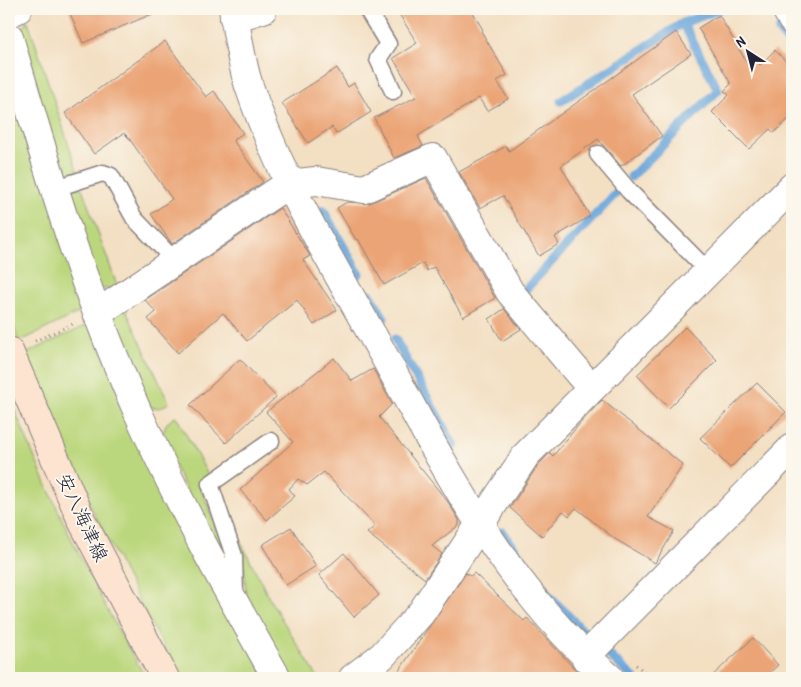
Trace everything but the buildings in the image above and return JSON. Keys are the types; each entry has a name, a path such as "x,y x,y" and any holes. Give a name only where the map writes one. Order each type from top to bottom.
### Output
{"main road":[{"name":"安八海津線","path":"9,352 82,521 165,678"}],"street":[{"path":"9,13 18,9"},
{"path":"263,9 234,14 250,88 288,184 435,448 480,523 536,604 594,647 610,678"},
{"path":"786,9 792,20"},
{"path":"9,37 53,189 98,313 144,428 235,604 277,678"},
{"path":"98,313 288,184 316,181 364,189 433,158 510,292 591,388"},
{"path":"353,678 382,656 421,613 526,455 792,186"},
{"path":"594,647 792,448"}],"lane":[{"path":"367,9 388,44 378,58 393,91"},
{"path":"598,154 629,191 708,271"},
{"path":"53,189 103,173 111,176 134,218 175,261"},
{"path":"235,604 234,556 210,484 271,441"}],"path":[{"path":"9,352 98,313"},
{"path":"594,647 652,678"}],"green space":[{"path":"28,21 78,173 69,176 57,175 17,37"},
{"path":"9,69 86,309 19,342 9,312"},
{"path":"73,188 82,188 118,288 98,289 64,201"},
{"path":"123,304 169,403 159,408 146,406 110,322"},
{"path":"89,324 265,678 182,678 149,621 80,485 23,355"},
{"path":"9,396 39,468 89,575 146,678 9,678"},
{"path":"176,416 208,475 199,483 230,565 228,573 161,439 166,424"},
{"path":"227,514 270,600 318,678 287,678 247,610 244,567"}],"waterway":[{"path":"561,101 683,23 720,9"},
{"path":"631,177 718,90 683,23"},
{"path":"779,31 792,47"},
{"path":"523,292 618,191"},
{"path":"323,210 359,274"},
{"path":"370,294 384,318"},
{"path":"395,339 454,446"},
{"path":"503,532 548,595 586,634"},
{"path":"606,652 634,678"}]}
